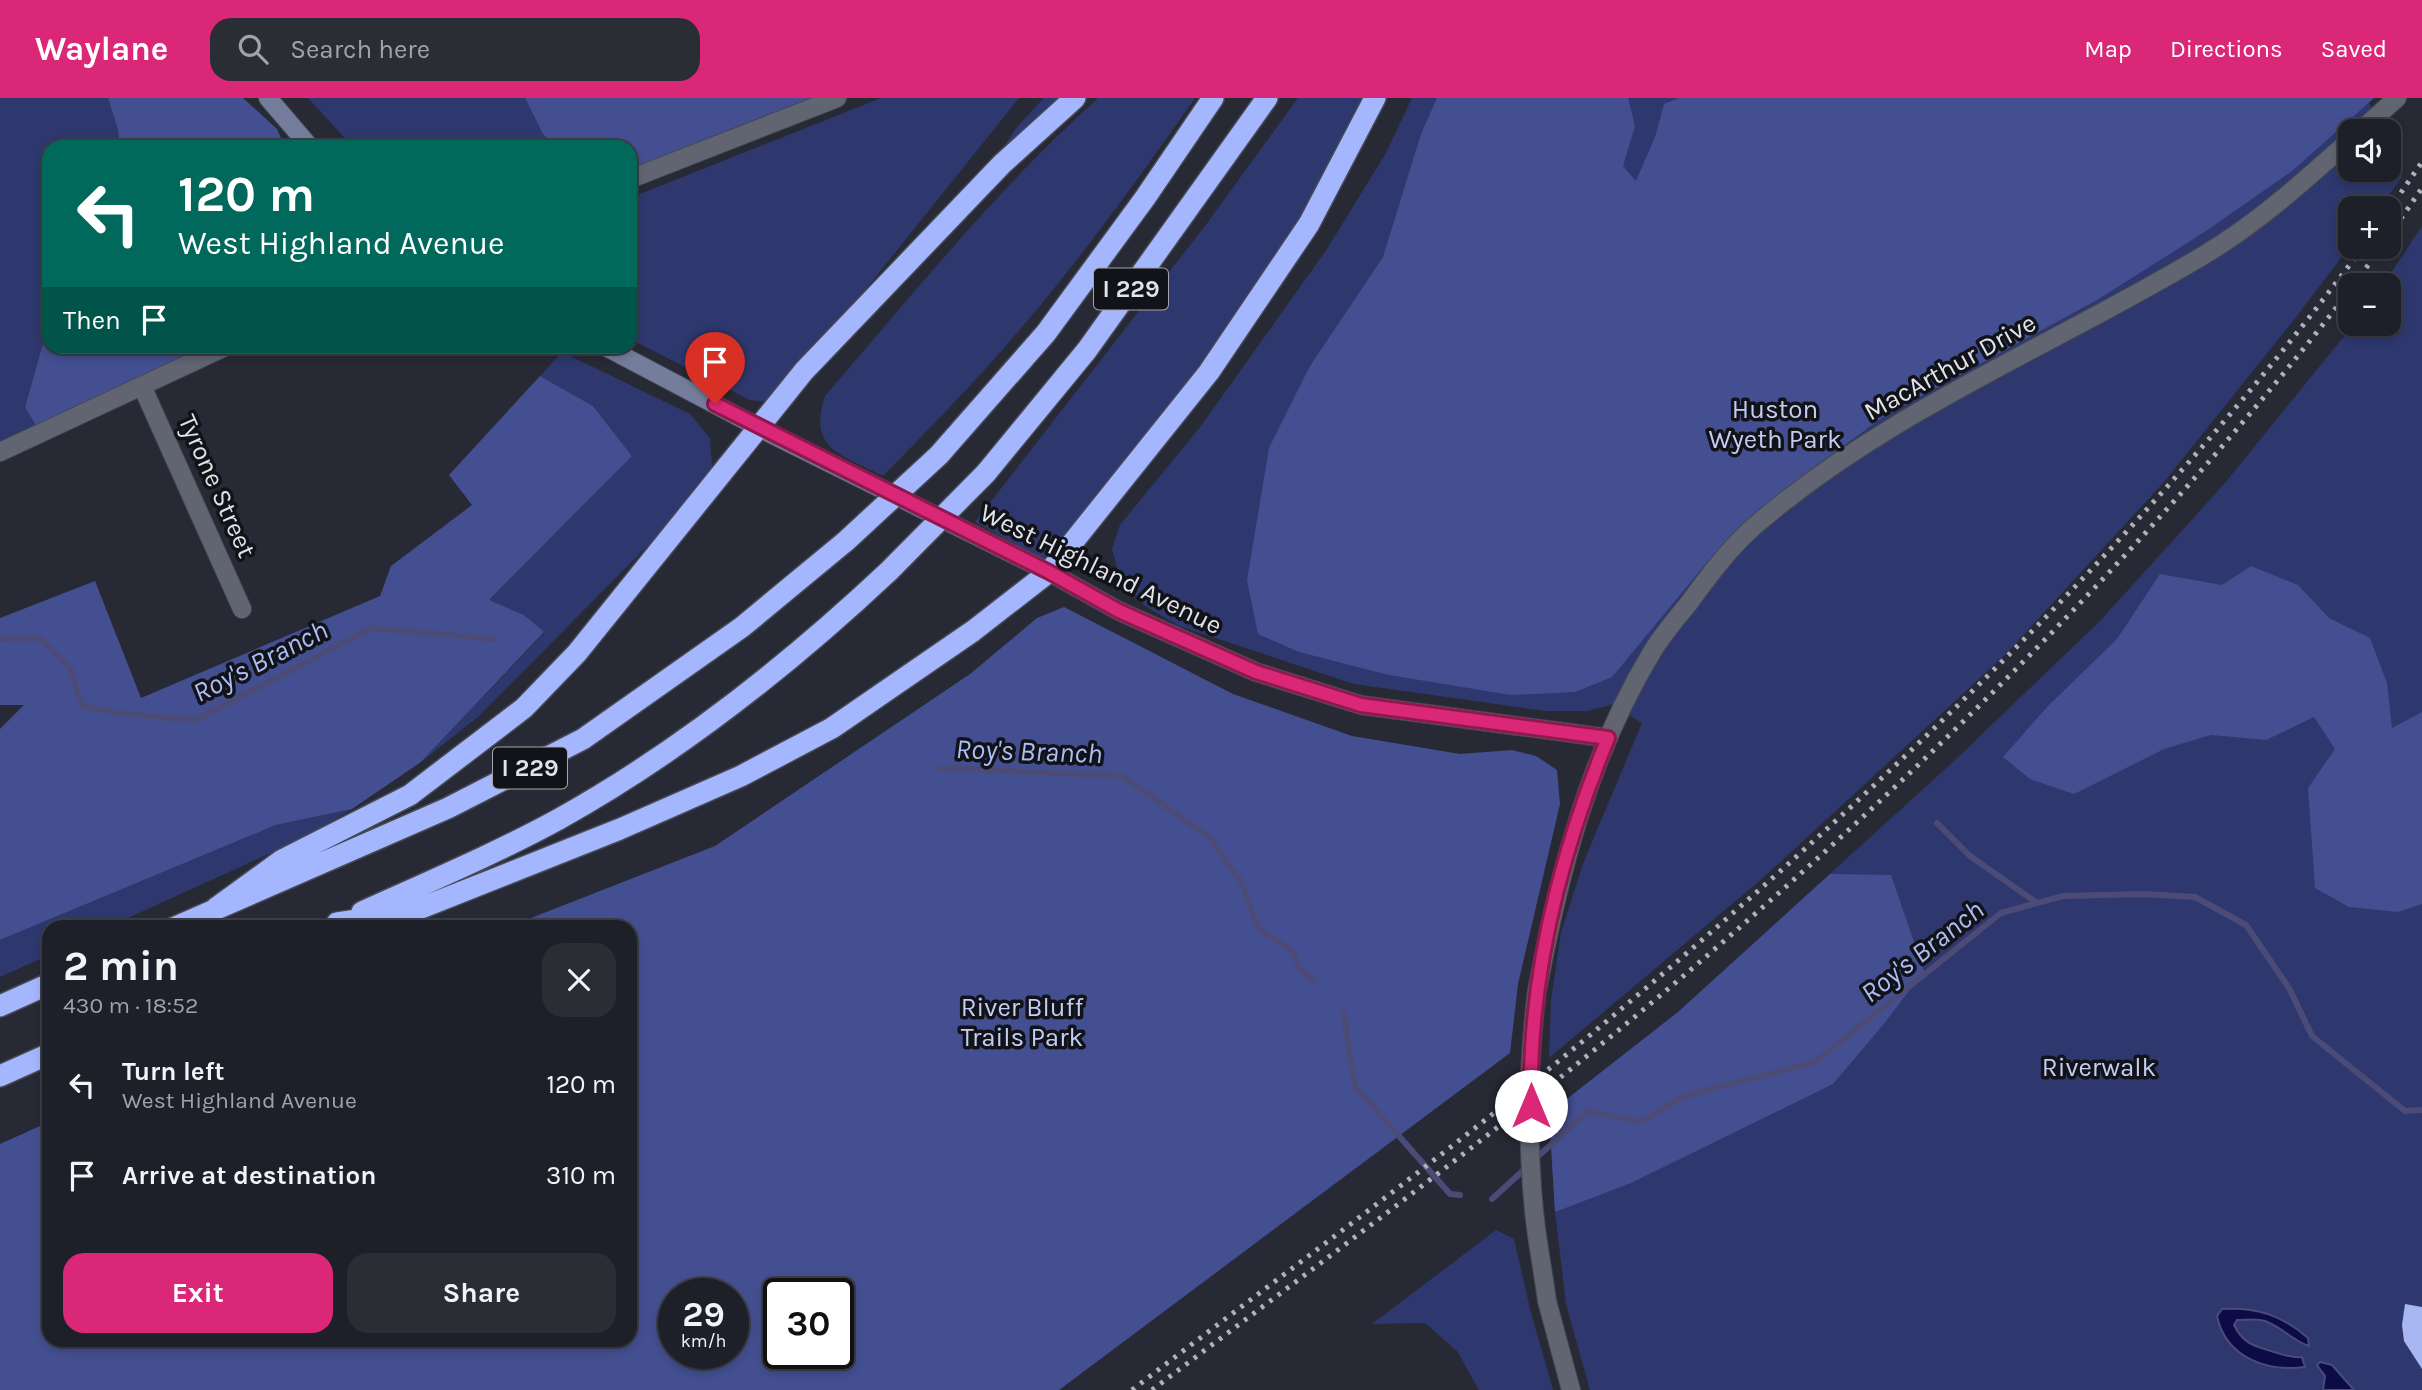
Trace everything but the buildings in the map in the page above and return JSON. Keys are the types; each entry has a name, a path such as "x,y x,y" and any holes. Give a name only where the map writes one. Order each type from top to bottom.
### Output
{"highway":[{"path":"216,908 282,860 410,795 524,708 577,653 804,371 984,184 1075,98"},
{"name":"I 229","path":"190,920 448,808 583,740 742,627 846,541 939,455 1046,333 1145,198 1213,98"},
{"name":"I 229","path":"344,920 491,853 560,818 620,782 700,729 838,619 986,473 1087,350 1267,98"},
{"path":"363,920 411,912 620,830 741,776 832,728 973,631 1049,572 1209,372 1309,224 1375,98"},
{"path":"0,1006 42,987"},
{"path":"0,1076 42,1057"}],"street":[{"path":"268,98 304,140"},
{"path":"637,176 836,98"},
{"path":"2373,119 2397,98"},
{"name":"MacArthur Drive","path":"1570,1390 1547,1301 1534,1212 1531,1171 1531,1050 1537,991 1562,872 1584,794 1608,738 1652,651 1722,559 1757,524 1847,455 2206,254 2281,201 2338,150"},
{"path":"0,452 210,354"},
{"name":"West Highland Avenue","path":"619,354 758,427 1049,572 1119,611 1187,643 1307,690 1361,705 1608,738"},
{"name":"Tyrone Street","path":"142,386 242,609"}],"green space":[{"path":"0,98 108,98 119,140 42,140 42,347 25,407 41,434 0,452"},
{"path":"108,98 243,98 277,129 282,140 119,140"},
{"path":"308,98 525,98 543,134 549,140 347,140"},
{"path":"525,98 813,98 637,169 637,140 549,140 543,134"},
{"path":"881,98 1019,98 833,330 768,402 750,400 637,343 637,195"},
{"path":"1044,98 1069,98 980,184 1016,128"},
{"path":"1098,98 1195,98 1114,211 1050,293 975,380 883,476 842,456 825,440 821,428 825,396 991,205 1061,132"},
{"path":"1298,98 1380,98 1319,217 1053,557 1040,558 975,522 1208,222"},
{"name":"Huston Wyeth Park","path":"1412,98 2367,98 2377,119 2338,119 2338,182 2398,182 2388,196 2338,196 2338,259 2340,259 2163,483 2005,655 1764,877 1549,1058 1551,1000 1561,932 1584,861 1642,723 1611,705 1586,711 1545,711 1354,684 1179,626 1145,606 1120,578 1112,549 1120,525 1201,426 1327,249 1386,153"},
{"path":"1437,98 1628,98 1635,126 1623,166 1636,181 1655,137 1664,104 1679,98 2374,98 2350,119 2338,119 2338,130 2292,171 2206,231 2097,300 1883,417 1790,485 1708,561 1612,677 1575,692 1511,695 1389,675 1299,652 1258,634 1247,580 1269,448 1310,366 1383,257 1421,134"},
{"name":"Riverwalk","path":"2422,226 2422,1390 1590,1390 1566,1304 1555,1212 1549,1113 1678,1012 1953,762 2101,620 2225,483 2344,336 2401,336 2401,273 2391,273"},
{"path":"42,347 42,354 214,354 41,434 25,407"},
{"path":"560,354 566,354 690,414 710,438 712,467 697,496 479,716 421,762 544,633 524,615 488,601 632,456 593,406 540,376"},
{"path":"540,376 593,406 632,456 489,600 524,615 544,632 421,762 352,809 276,825 48,920 42,920 42,922 0,940 0,729 24,705 0,705 0,618 95,581 141,698 380,596 391,566 472,505 449,475"},
{"path":"2251,566 2298,585 2329,618 2370,638 2387,683 2392,728 2422,712 2422,904 2398,912 2349,907 2315,888 2308,788 2335,749 2314,717 2266,740 2211,735 2164,749 2074,794 2030,779 2003,757 2047,707 2117,639 2160,574 2222,585"},
{"name":"River Bluff Trails Park","path":"1064,607 1233,694 1352,736 1460,754 1512,750 1536,756 1557,770 1560,804 1518,984 1510,1053 1059,1390 0,1390 0,1144 42,1125 42,1347 637,1347 637,920 526,920 715,846 970,674 1037,618"},
{"path":"352,809 304,838 123,920 48,920 276,825"},
{"path":"1830,874 1891,875 1924,971 1883,1025 1833,1084 1631,1183 1555,1212 1549,1113 1678,1012"},
{"path":"42,922 42,958 0,977 0,940"},
{"path":"1496,1230 1514,1239 1553,1390 1479,1390 1457,1351 1425,1323 1372,1324"}],"shaded area":[{"path":"2222,1309 2257,1311 2288,1323 2308,1338 2309,1346 2262,1320 2237,1320 2234,1325 2250,1343 2284,1355 2302,1357 2305,1367 2276,1367 2250,1359 2239,1352 2222,1330 2217,1316"},
{"path":"2320,1362 2332,1365 2354,1390 2323,1390 2325,1376 2317,1365"}],"waterway":[{"name":"Roy's Branch","path":"0,639 40,638 70,668 82,706 125,714 195,720 372,628 494,639"},
{"name":"Roy's Branch","path":"939,768 1122,776 1208,836 1241,881 1258,928 1293,952 1299,967 1314,981"},
{"path":"1937,823 1970,856 2037,903"},
{"name":"Roy's Branch","path":"1535,1159 1588,1111 1640,1122 1684,1096 1815,1062 2001,913 2063,896 2144,894 2195,897 2246,925 2289,988 2312,1036 2405,1111 2422,1110"},
{"name":"Roy's Branch","path":"1344,1014 1355,1086 1450,1194 1460,1195"},
{"name":"Roy's Branch","path":"1492,1199 1527,1167"}],"railway":[{"path":"2399,196 2422,162"},
{"path":"2401,219 2422,188"},
{"path":"1132,1390 1561,1059 1821,835 2014,650 2107,553 2196,454 2282,352 2354,259"},
{"path":"2363,273 2372,259"},
{"path":"1152,1390 1373,1223 1591,1053 1816,860 1978,707 2134,546 2280,377 2338,305"}],"route":[{"path":"715,404 1049,572 1119,611 1256,672 1361,705 1608,738 1584,794 1548,933 1533,1021 1531,1106"}]}
